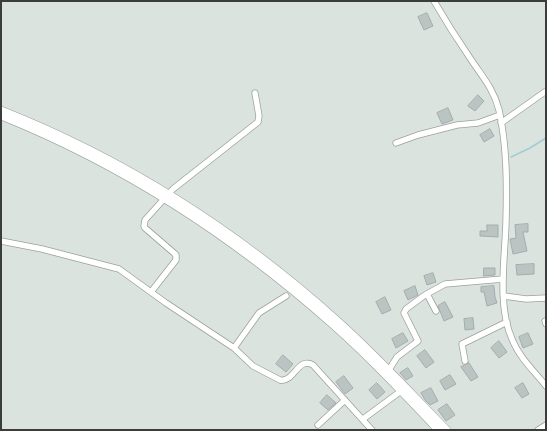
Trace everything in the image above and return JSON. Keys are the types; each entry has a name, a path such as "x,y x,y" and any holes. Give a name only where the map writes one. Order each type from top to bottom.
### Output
{"main road":[{"path":"1,110 92,151 222,229 270,264 333,316 389,370 447,430"},
{"path":"1,116 89,157 166,196 290,287 356,346 438,430"}],"street":[{"path":"434,1 496,98 500,115 507,170 503,279 507,322 511,338 517,349 546,386"},
{"path":"501,123 546,91"},
{"path":"151,292 176,260 176,257 174,253 144,226 147,217 173,189 255,126 259,121 255,93"},
{"path":"396,143 418,135 457,125 478,123 500,115"},
{"path":"1,241 42,249 119,269 234,348 253,366 282,381 287,379 301,365 307,362 310,363 372,430"},
{"path":"389,370 397,357 417,343 418,339 404,313 406,309 442,285 449,283 503,279"},
{"path":"427,294 436,311"},
{"path":"234,348 259,313 286,296"},
{"path":"504,296 526,299 546,298"},
{"path":"465,361 462,344 507,322"},
{"path":"363,419 401,391"},
{"path":"318,425 345,400"},
{"path":"538,430 546,425"}],"building":[{"path":"427,13 433,26 424,30 418,17"},
{"path":"478,95 484,101 475,111 468,106"},
{"path":"448,108 453,120 442,124 437,113"},
{"path":"490,129 494,136 484,142 480,135"},
{"path":"528,224 528,232 523,232 527,251 513,254 510,239 516,238 515,225"},
{"path":"487,225 498,225 498,237 480,236 480,231 487,231"},
{"path":"534,264 534,274 517,275 516,265"},
{"path":"484,268 495,268 495,275 484,276"},
{"path":"433,273 436,282 427,285 424,276"},
{"path":"415,286 418,295 408,300 404,291"},
{"path":"494,286 497,303 487,306 484,292 481,292 481,287"},
{"path":"385,297 391,310 382,314 376,302"},
{"path":"445,302 453,317 444,321 438,306"},
{"path":"473,318 474,329 465,330 464,319"},
{"path":"403,333 408,341 396,348 392,339"},
{"path":"528,333 533,344 523,348 519,337"},
{"path":"499,341 507,352 499,358 491,348"},
{"path":"425,350 434,362 426,368 417,356"},
{"path":"283,355 293,364 286,372 276,364"},
{"path":"469,363 478,377 471,381 461,367"},
{"path":"408,368 413,376 406,380 400,373"},
{"path":"450,375 456,384 445,390 440,381"},
{"path":"344,376 353,388 345,394 336,382"},
{"path":"377,383 385,392 377,399 369,390"},
{"path":"523,383 529,394 522,398 515,388"},
{"path":"431,388 438,401 430,405 421,393"},
{"path":"327,395 336,403 328,410 320,403"},
{"path":"447,404 455,415 446,421 438,410"}],"waterway":[{"path":"511,157 546,138"}]}
